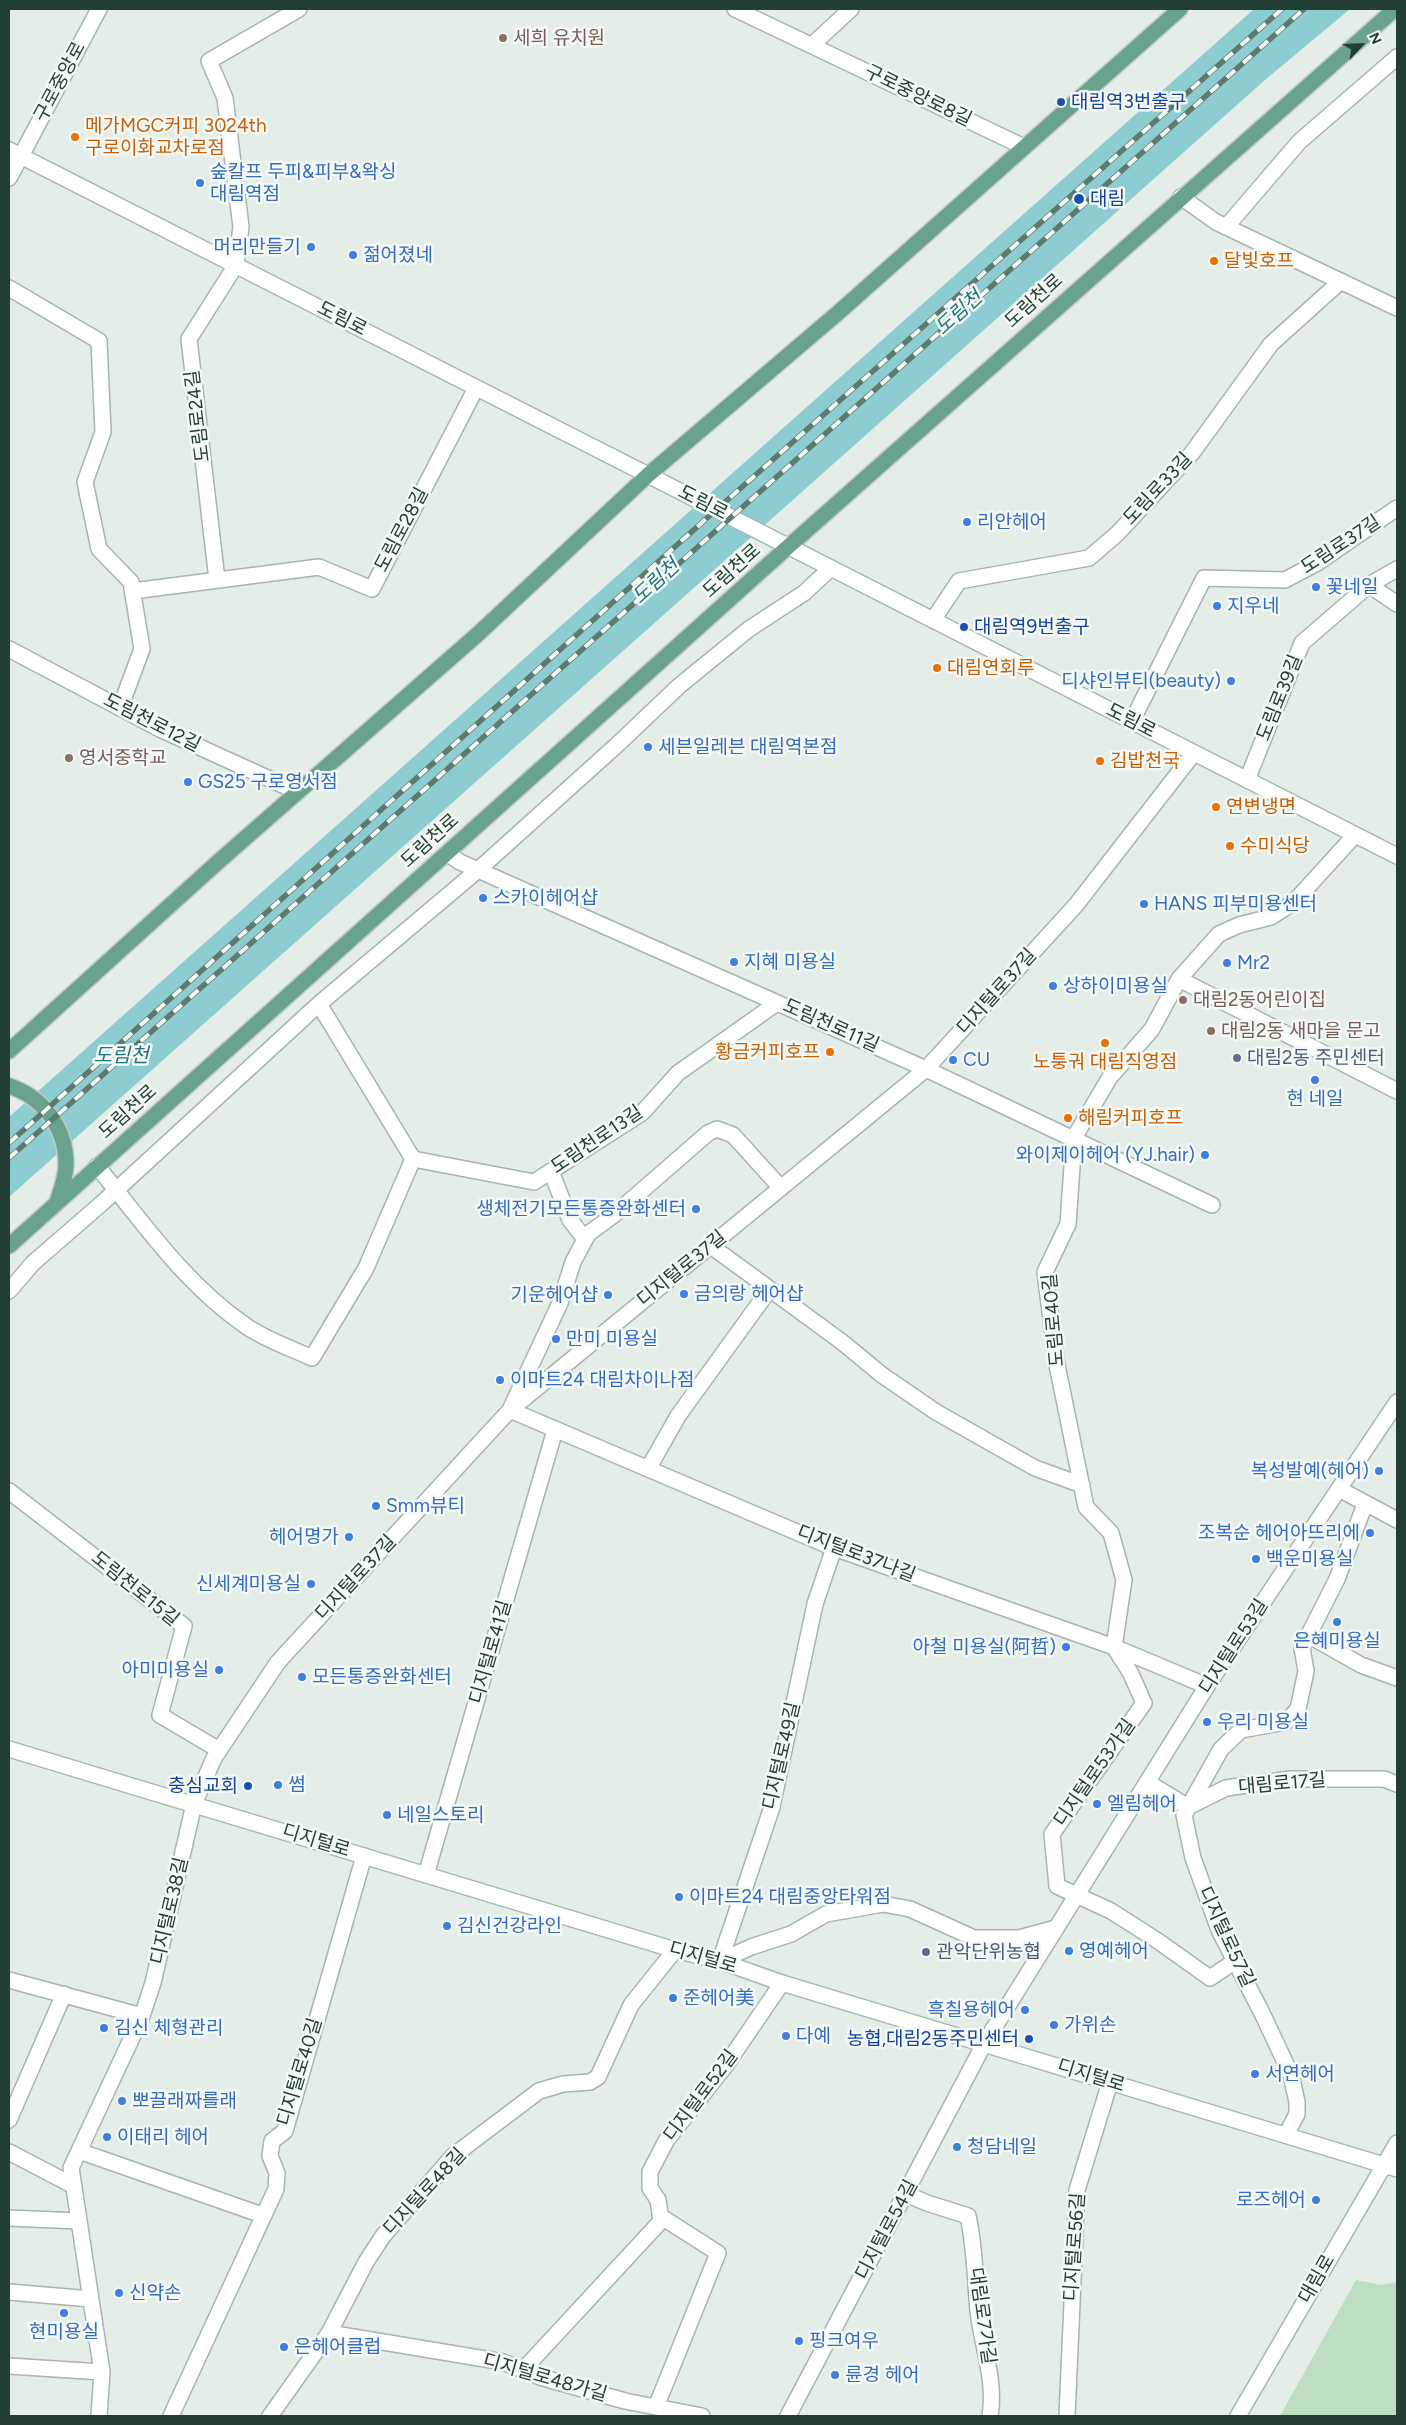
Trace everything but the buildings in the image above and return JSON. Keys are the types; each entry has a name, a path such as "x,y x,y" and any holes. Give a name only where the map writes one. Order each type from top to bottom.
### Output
{"main road":[{"path":"9,1051 298,792 478,634 648,475 839,312 1180,9"},
{"name":"도림천로","path":"9,1246 789,546 1395,9"},
{"path":"9,1086 26,1092 49,1113 64,1141 66,1166 57,1202"}],"street":[{"name":"구로중앙로","path":"9,178 15,153 99,9"},
{"path":"236,265 242,227 225,98 209,61 299,9"},
{"name":"구로중앙로8길","path":"735,9 1024,147"},
{"path":"812,45 851,9"},
{"path":"1226,227 1299,142 1397,57"},
{"name":"도림로","path":"15,153 1397,856"},
{"path":"1181,197 1226,227 1397,308"},
{"name":"도림로24길","path":"217,580 189,339 236,265"},
{"name":"도림로33길","path":"933,620 959,581 1090,558 1118,533 1192,453 1271,344 1341,281"},
{"path":"9,288 99,340 103,432 85,482 99,549 131,582 142,649 120,708"},
{"name":"도림로28길","path":"132,591 319,567 372,588 476,388"},
{"name":"도림로37길","path":"1132,721 1204,578 1284,580 1317,564 1397,508"},
{"path":"9,1291 33,1263 116,1190 319,1004 478,870 618,744 679,686 749,629 804,593 831,568"},
{"name":"도림로39길","path":"1247,780 1302,643 1369,585 1397,569"},
{"path":"1369,585 1397,604"},
{"name":"도림천로12길","path":"9,649 162,730 298,792"},
{"name":"디지털로37길","path":"194,1804 220,1750 278,1662 510,1410 926,1069 1076,905 1194,753"},
{"name":"도림로40길","path":"1114,1647 1124,1580 1111,1533 1086,1506 1056,1360 1045,1272 1068,1224 1074,1138 1110,1077 1152,1029 1179,979 1219,934 1239,925 1271,917 1294,902 1355,835"},
{"name":"도림천로11길","path":"447,853 478,870 926,1069 1212,1205"},
{"path":"1179,979 1397,1091"},
{"name":"도림천로13길","path":"414,1159 534,1182 642,1113 678,1073 777,1003"},
{"path":"319,1004 414,1159"},
{"path":"510,1410 560,1303 572,1262 585,1239 708,1133 717,1129 733,1135 781,1188"},
{"name":"도림천로","path":"97,1166 183,1272 221,1307 248,1327 312,1358 366,1268 414,1159"},
{"path":"551,1171 570,1220 585,1239"},
{"path":"711,1246 936,1412 1035,1468 1082,1485"},
{"path":"648,1469 678,1416 769,1290"},
{"name":"디지털로53길","path":"984,2044 1208,1686 1397,1402"},
{"name":"디지털로37나길","path":"510,1410 834,1548 1114,1647 1208,1686"},
{"name":"디지털로41길","path":"426,1874 556,1430"},
{"path":"1339,1489 1397,1520"},
{"name":"도림천로15길","path":"9,1490 184,1626 160,1715 220,1750"},
{"name":"디지털로57길","path":"1286,2135 1297,2114 1297,2102 1291,2074 1219,1930 1193,1858 1184,1815 1221,1749 1242,1730 1286,1722 1298,1709 1306,1671 1302,1648 1337,1579 1365,1504"},
{"name":"디지털로49길","path":"720,1961 772,1807 815,1604 834,1548"},
{"path":"1308,1635 1360,1665 1397,1678"},
{"name":"디지털로53가길","path":"1076,1896 1057,1886 1052,1834 1144,1703 1130,1672 1114,1647"},
{"name":"디지털로","path":"9,1749 675,1950 720,1961 782,1983 1390,2167"},
{"name":"대림로17길","path":"1188,1807 1226,1788 1290,1779 1384,1779 1397,1784"},
{"path":"1147,1782 1188,1807"},
{"name":"디지털로38길","path":"99,2416 102,2372 71,2168 142,2016 153,1983 194,1804"},
{"name":"디지털로40길","path":"171,2416 276,2189 277,2173 270,2156 272,2141 285,2131 364,1856"},
{"path":"1076,1896 1111,1911 1210,1978 1235,1961"},
{"path":"720,1961 752,1947 791,1934 826,1914 883,1904 910,1909 974,1938 1019,1938 1056,1928"},
{"name":"디지털로48길","path":"270,2416 329,2332 366,2262 383,2236 454,2156 539,2091 563,2084 590,2082 598,2077 631,2005 675,1950"},
{"path":"9,1980 142,2016"},
{"name":"디지털로52길","path":"660,2216 658,2200 650,2188 650,2172 666,2141 726,2065 782,1983"},
{"path":"9,2120 64,1994"},
{"name":"디지털로54길","path":"788,2416 984,2044"},
{"name":"디지털로56길","path":"1067,2416 1077,2190 1110,2082"},
{"name":"대림로","path":"1238,2416 1390,2167 1397,2143"},
{"path":"79,2151 262,2216"},
{"path":"9,2152 74,2186"},
{"name":"대림로7가길","path":"906,2194 968,2216 972,2234 978,2312 991,2377 992,2403 990,2416"},
{"path":"523,2370 661,2221 660,2216"},
{"path":"656,2407 718,2253 660,2216"},
{"path":"9,2218 79,2220"},
{"path":"9,2292 91,2298"},
{"name":"디지털로48가길","path":"329,2332 503,2362 540,2377 617,2399 702,2416"},
{"path":"9,2366 102,2372"}],"green space":[{"path":"1356,2280 1381,2285 1397,2282 1397,2416 1280,2416"}],"water":[{"name":"도림천","path":"1254,9 1350,9 1265,80 9,1197 9,1117"}],"railway":[{"path":"9,1143 716,510 1282,9"},
{"path":"9,1158 1304,9"}],"place":[{"name":"세희 유치원","path":"503,38"},
{"name":"대림역3번출구","path":"1061,102"},
{"name":"메가MGC커피 3024th 구로이화교차로점","path":"75,137"},
{"name":"숲칼프 두피&피부&왁싱 대림역점","path":"200,183"},
{"name":"대림","path":"1079,199"},
{"name":"머리만들기","path":"311,247"},
{"name":"젊어졌네","path":"353,255"},
{"name":"달빛호프","path":"1214,261"},
{"name":"리안헤어","path":"967,522"},
{"name":"꽃네일","path":"1316,587"},
{"name":"지우네","path":"1217,606"},
{"name":"대림역9번출구","path":"964,627"},
{"name":"대림연회루","path":"937,668"},
{"name":"디샤인뷰티(beauty)","path":"1231,681"},
{"name":"세븐일레븐 대림역본점","path":"648,747"},
{"name":"영서중학교","path":"69,758"},
{"name":"김밥천국","path":"1100,761"},
{"name":"GS25 구로영서점","path":"188,782"},
{"name":"연변냉면","path":"1216,807"},
{"name":"수미식당","path":"1230,846"},
{"name":"스카이헤어샵","path":"483,898"},
{"name":"HANS 피부미용센터","path":"1144,904"},
{"name":"지혜 미용실","path":"734,962"},
{"name":"Mr2","path":"1227,963"},
{"name":"상하이미용실","path":"1053,986"},
{"name":"대림2동어린이집","path":"1183,1000"},
{"name":"대림2동 새마을 문고","path":"1211,1031"},
{"name":"노퉁궈 대림직영점","path":"1105,1043"},
{"name":"황금커피호프","path":"830,1052"},
{"name":"대림2동 주민센터","path":"1237,1058"},
{"name":"CU","path":"953,1060"},
{"name":"현 네일","path":"1315,1080"},
{"name":"해림커피호프","path":"1068,1118"},
{"name":"와이제이헤어 (YJ.hair)","path":"1205,1155"},
{"name":"생체전기모든통증완화센터","path":"696,1209"},
{"name":"금의랑 헤어샵","path":"684,1294"},
{"name":"기운헤어샵","path":"608,1295"},
{"name":"만미 미용실","path":"556,1339"},
{"name":"이마트24 대림차이나점","path":"500,1380"},
{"name":"복성발예(헤어)","path":"1379,1471"},
{"name":"Smm뷰티","path":"376,1506"},
{"name":"조복순 헤어아뜨리에","path":"1370,1533"},
{"name":"헤어명가","path":"349,1537"},
{"name":"백운미용실","path":"1256,1559"},
{"name":"신세계미용실","path":"311,1584"},
{"name":"은혜미용실","path":"1337,1622"},
{"name":"아철 미용실(阿哲)","path":"1066,1647"},
{"name":"아미미용실","path":"219,1670"},
{"name":"모든통증완화센터","path":"302,1677"},
{"name":"우리 미용실","path":"1207,1722"},
{"name":"썸","path":"278,1785"},
{"name":"충심교회","path":"248,1786"},
{"name":"엘림헤어","path":"1097,1804"},
{"name":"네일스토리","path":"387,1815"},
{"name":"이마트24 대림중앙타워점","path":"679,1897"},
{"name":"김신건강라인","path":"447,1926"},
{"name":"영예헤어","path":"1069,1951"},
{"name":"관악단위농협","path":"926,1952"},
{"name":"준헤어美","path":"673,1998"},
{"name":"흑칠용헤어","path":"1025,2010"},
{"name":"가위손","path":"1054,2025"},
{"name":"김신 체형관리","path":"104,2028"},
{"name":"다예","path":"786,2036"},
{"name":"농협,대림2동주민센터","path":"1029,2039"},
{"name":"서연헤어","path":"1255,2074"},
{"name":"뽀끌래짜를래","path":"122,2101"},
{"name":"이태리 헤어","path":"107,2137"},
{"name":"청담네일","path":"957,2147"},
{"name":"로즈헤어","path":"1316,2200"},
{"name":"신약손","path":"119,2293"},
{"name":"현미용실","path":"64,2313"},
{"name":"핑크여우","path":"799,2341"},
{"name":"은헤어클럽","path":"284,2347"},
{"name":"륜경 헤어","path":"835,2375"}]}
